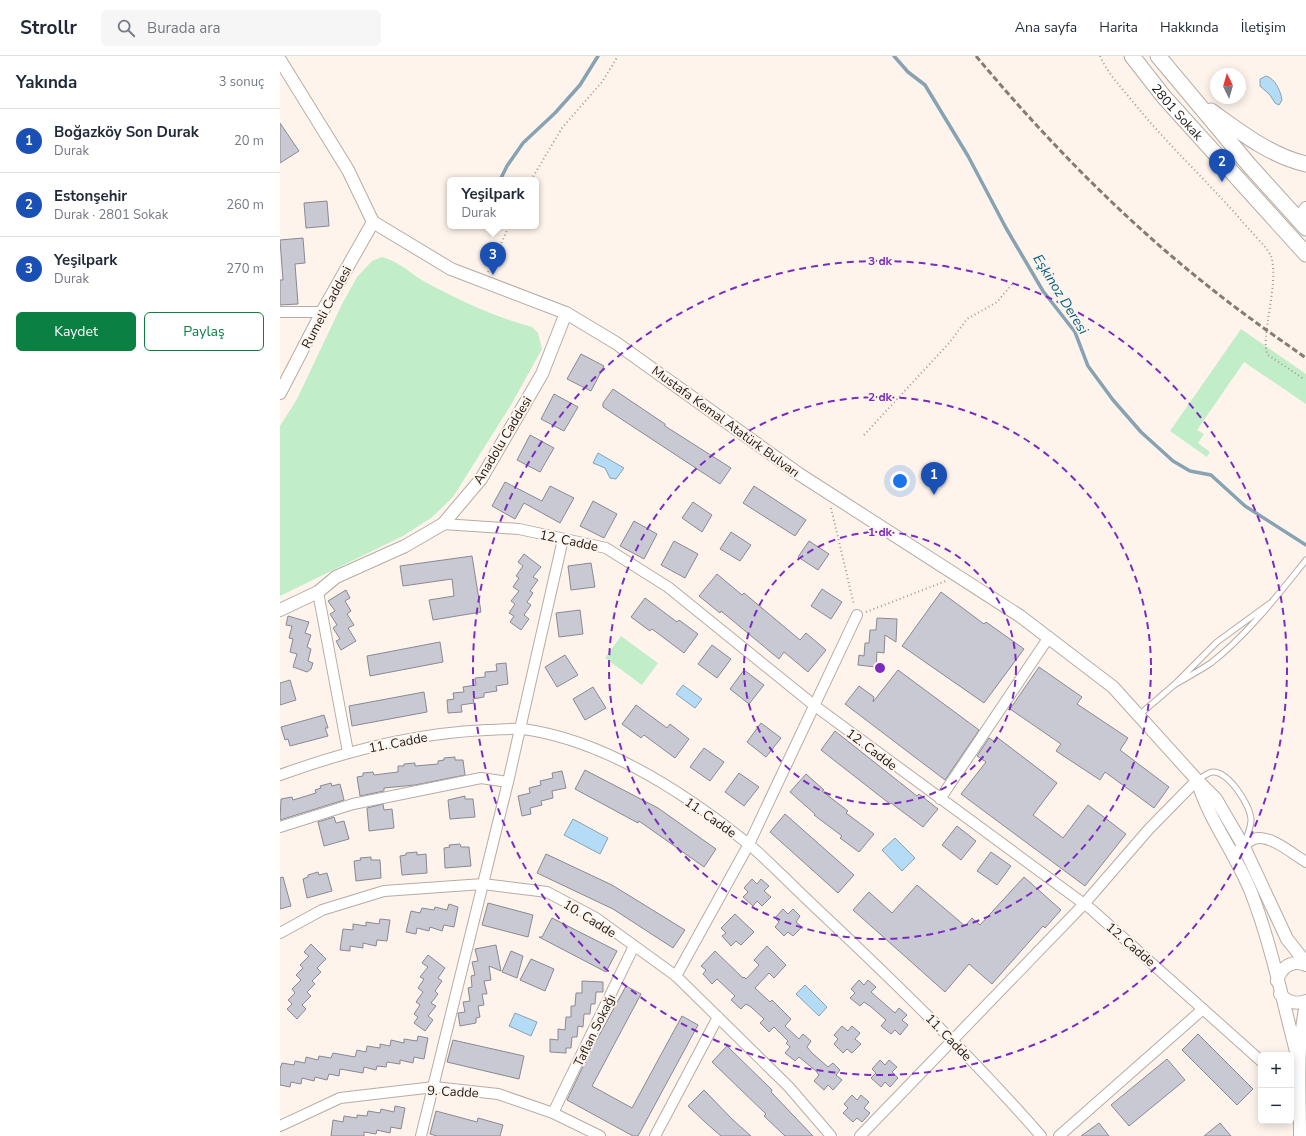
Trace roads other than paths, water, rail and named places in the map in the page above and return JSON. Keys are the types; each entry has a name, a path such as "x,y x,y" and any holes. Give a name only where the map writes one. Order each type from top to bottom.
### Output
{"main road":[{"name":"2801 Sokak","path":"1132,56 1164,97 1301,249"},
{"name":"2801 Sokak","path":"1158,56 1191,96 1302,222"},
{"path":"1191,96 1237,130 1271,150 1306,164"},
{"path":"1164,97 1199,126 1284,219 1302,222 1294,235 1301,249"}],"street":[{"path":"280,60 348,170 373,222"},
{"name":"Mustafa Kemal Atatürk Bulvarı","path":"373,222 451,269 566,312 616,343 827,492 1020,616 1113,687 1216,799 1244,847 1287,939 1306,964"},
{"name":"Rumeli Caddesi","path":"280,393 322,312 373,222"},
{"path":"280,312 322,312"},
{"name":"Anadolu Caddesi","path":"280,610 318,592 336,577 405,546 443,524 481,479 542,374 566,312"},
{"name":"12. Cadde","path":"443,524 519,529 606,548 668,587 815,706 1084,904 1258,1058"},
{"path":"421,1136 508,782 563,539"},
{"path":"318,592 348,752"},
{"path":"676,976 749,844 857,615"},
{"path":"940,799 1049,637"},
{"name":"11. Cadde","path":"280,775 348,752 451,732 520,729 557,735 586,745 618,760 649,776 708,812 749,844 953,1040 1001,1090 1040,1136"},
{"path":"280,827 352,804 480,778 508,782"},
{"path":"860,1136 1084,904 1149,829 1197,780"},
{"name":"Mustafa Kemal Atatürk Bulvarı","path":"1197,780 1205,805 1233,854 1250,891 1268,939 1280,994 1298,1059"},
{"path":"1233,854 1255,839 1266,839 1274,842 1306,862"},
{"name":"10. Cadde","path":"280,933 322,910 384,891 483,884 547,892 596,918 676,976 789,1087 831,1136"},
{"name":"Taflan Sokağı","path":"553,1113 634,946"},
{"path":"1277,981 1279,974 1289,964 1306,964"},
{"path":"1280,994 1289,1001 1301,1003 1306,1001"},
{"path":"1300,1136 1295,1092 1301,1025 1306,1005"},
{"path":"1059,1136 1203,1009"},
{"path":"655,1136 718,1017"},
{"name":"9. Cadde","path":"280,1126 340,1098 434,1087 498,1094 553,1113 597,1135"}],"lane":[{"path":"1174,685 1209,664 1247,631 1306,560"},
{"path":"1139,715 1174,685 1217,642 1269,604"},
{"path":"1197,780 1212,772 1221,773 1240,793 1250,813 1251,821 1244,847"}],"water":[{"path":"1266,76 1275,82 1279,89 1282,100 1279,105 1275,103 1270,95 1260,86 1260,79"},
{"path":"598,453 624,468 616,479 610,478 605,468 593,463"},
{"path":"683,685 702,699 695,708 676,694"},
{"path":"573,819 608,838 600,854 564,835"},
{"path":"895,838 915,858 902,871 882,850"},
{"path":"805,985 827,1007 819,1016 796,994"},
{"path":"515,1013 537,1022 531,1036 509,1026"}],"waterway":[{"path":"502,177 507,166 523,143 555,113 580,85 598,56"},
{"name":"Eşkinoz Deresi","path":"894,56 908,72 925,85 968,156 1006,228 1043,291 1075,332 1088,366 1113,400 1141,432 1173,461 1190,471 1211,475 1245,506 1306,545"}],"railway":[{"path":"976,56 1059,149 1118,208 1180,264 1224,299 1306,358"}],"place":[{"name":"Estonşehir","path":"1222,182"},
{"name":"Yeşilpark","path":"493,275"},
{"name":"Boğazköy Son Durak","path":"934,495"}]}
